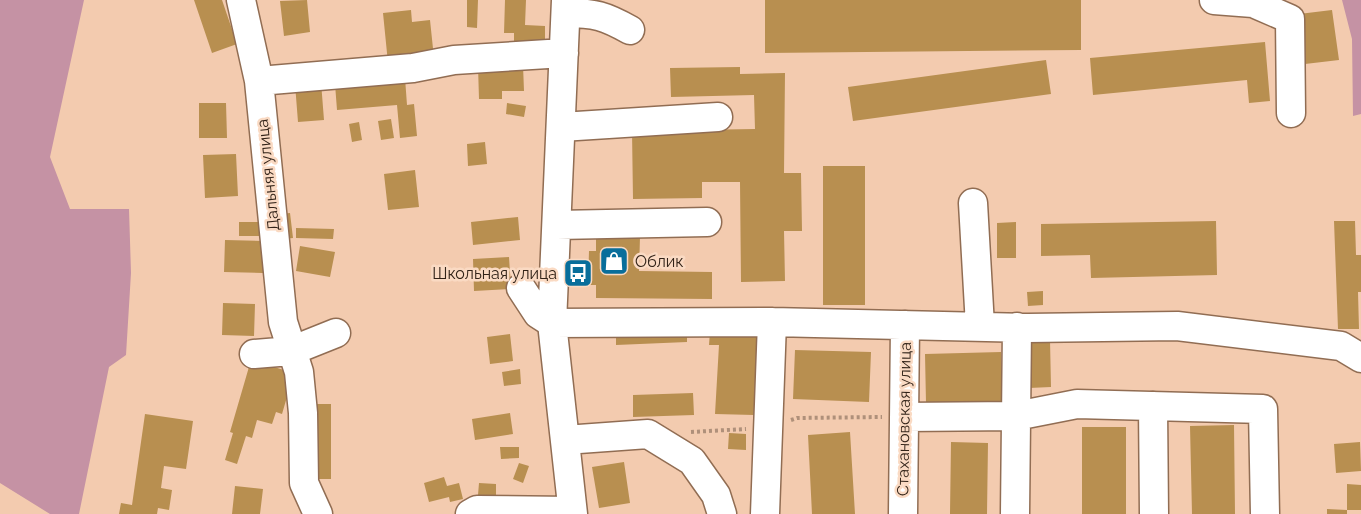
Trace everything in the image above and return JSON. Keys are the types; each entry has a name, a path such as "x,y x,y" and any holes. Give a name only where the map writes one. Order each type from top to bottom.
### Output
{"street":[{"name":"Дальняя улица","path":"241,0 259,81 283,322 299,372 303,413 304,483 318,514"},
{"path":"1214,0 1253,3 1290,19 1291,113"},
{"path":"470,514 477,510 573,512 552,323 566,7 607,17 630,30"},
{"path":"259,81 413,68 454,60 564,53"},
{"path":"561,127 718,117"},
{"path":"973,203 980,326"},
{"path":"557,225 707,222"},
{"path":"521,288 538,314 552,323 772,322 1017,327 1178,326 1341,346 1361,358"},
{"path":"765,514 772,322"},
{"name":"Стахановская улица","path":"903,514 905,325"},
{"path":"1015,514 1017,327"},
{"path":"254,354 291,351 336,333"},
{"path":"904,417 1016,416 1077,404 1263,409 1265,514"},
{"path":"1153,406 1154,514"},
{"path":"565,440 648,434 692,461 716,495 722,514"}],"shaded area":[{"path":"0,0 84,0 50,157 70,209 129,209 131,273 126,355 109,367 79,514 50,514 0,483"},
{"path":"1342,0 1361,0 1361,114 1353,116 1352,39"}],"building":[{"path":"194,0 222,0 237,44 212,53"},
{"path":"307,0 310,32 284,36 280,1"},
{"path":"467,0 478,0 477,28 467,27"},
{"path":"505,0 526,0 525,25 545,26 545,47 514,47 514,33 504,33"},
{"path":"765,0 1081,0 1081,50 765,53"},
{"path":"411,10 412,22 430,20 434,58 388,63 383,13"},
{"path":"1332,10 1339,60 1305,64 1299,14"},
{"path":"1265,42 1270,101 1249,103 1247,80 1093,95 1090,58"},
{"path":"1046,60 1051,94 853,121 848,87"},
{"path":"523,65 524,91 502,91 502,99 479,99 478,66"},
{"path":"740,67 740,74 785,73 784,173 801,173 802,231 784,231 785,281 741,282 740,182 702,182 702,198 633,199 632,131 755,129 754,95 671,97 670,68"},
{"path":"405,78 407,105 414,104 417,136 400,138 397,105 337,110 335,84"},
{"path":"321,82 324,120 298,122 295,84"},
{"path":"199,103 226,103 227,138 199,138"},
{"path":"507,103 526,106 524,117 506,114"},
{"path":"391,119 394,138 381,140 378,121"},
{"path":"359,122 362,140 352,142 349,124"},
{"path":"485,142 487,164 468,166 467,144"},
{"path":"236,154 238,196 205,198 203,155"},
{"path":"823,166 865,166 865,305 823,305"},
{"path":"415,170 419,207 388,210 384,174"},
{"path":"290,213 293,238 283,239 280,214"},
{"path":"518,217 520,240 473,245 471,222"},
{"path":"1216,221 1217,275 1091,278 1090,255 1041,256 1041,224"},
{"path":"1334,221 1355,221 1356,255 1361,255 1361,292 1358,292 1359,329 1338,329"},
{"path":"239,222 261,222 261,236 239,236"},
{"path":"1016,222 1016,258 997,258 997,223"},
{"path":"296,228 334,229 333,239 296,238"},
{"path":"596,237 640,237 639,271 712,272 712,299 596,298 596,285 588,285 589,251 596,251"},
{"path":"225,240 264,241 263,273 224,272"},
{"path":"300,246 335,252 330,277 296,271"},
{"path":"509,257 511,289 474,291 473,259"},
{"path":"1043,291 1043,305 1028,306 1027,292"},
{"path":"223,303 255,304 254,336 222,335"},
{"path":"687,330 687,342 616,345 616,333"},
{"path":"710,331 758,333 754,415 715,414 719,345 709,345"},
{"path":"510,334 513,361 490,364 487,337"},
{"path":"1050,340 1051,387 1029,388 1028,341"},
{"path":"795,350 871,352 869,402 793,399"},
{"path":"1001,352 1002,401 926,403 925,354"},
{"path":"251,360 294,373 282,414 276,412 272,424 257,420 252,438 246,436 237,464 225,460 233,433 230,432"},
{"path":"520,369 521,384 504,386 502,372"},
{"path":"693,393 694,415 633,417 633,395"},
{"path":"310,404 331,404 331,479 310,479"},
{"path":"510,413 513,434 475,440 472,419"},
{"path":"145,414 193,421 186,469 164,466 161,488 172,490 169,510 158,508 157,514 119,514 121,503 132,505"},
{"path":"1234,425 1235,514 1192,514 1190,426"},
{"path":"1082,427 1126,427 1126,514 1082,514"},
{"path":"850,432 855,514 812,514 808,435"},
{"path":"729,433 746,434 746,450 728,449"},
{"path":"951,442 988,443 987,514 950,514"},
{"path":"1360,442 1361,471 1336,473 1334,444"},
{"path":"500,447 519,447 519,458 501,459"},
{"path":"624,462 630,503 599,508 592,467"},
{"path":"519,463 529,466 523,483 513,479"},
{"path":"444,477 447,486 459,483 463,499 450,502 449,497 429,502 424,483"},
{"path":"479,483 496,484 496,496 478,495"},
{"path":"1347,484 1361,485 1361,510 1347,510"},
{"path":"235,486 263,489 260,514 232,514"},
{"path":"1327,509 1347,510 1347,514 1327,514"}],"place":[{"name":"Облик","path":"614,261"},
{"name":"Школьная улица","path":"578,273"}]}
